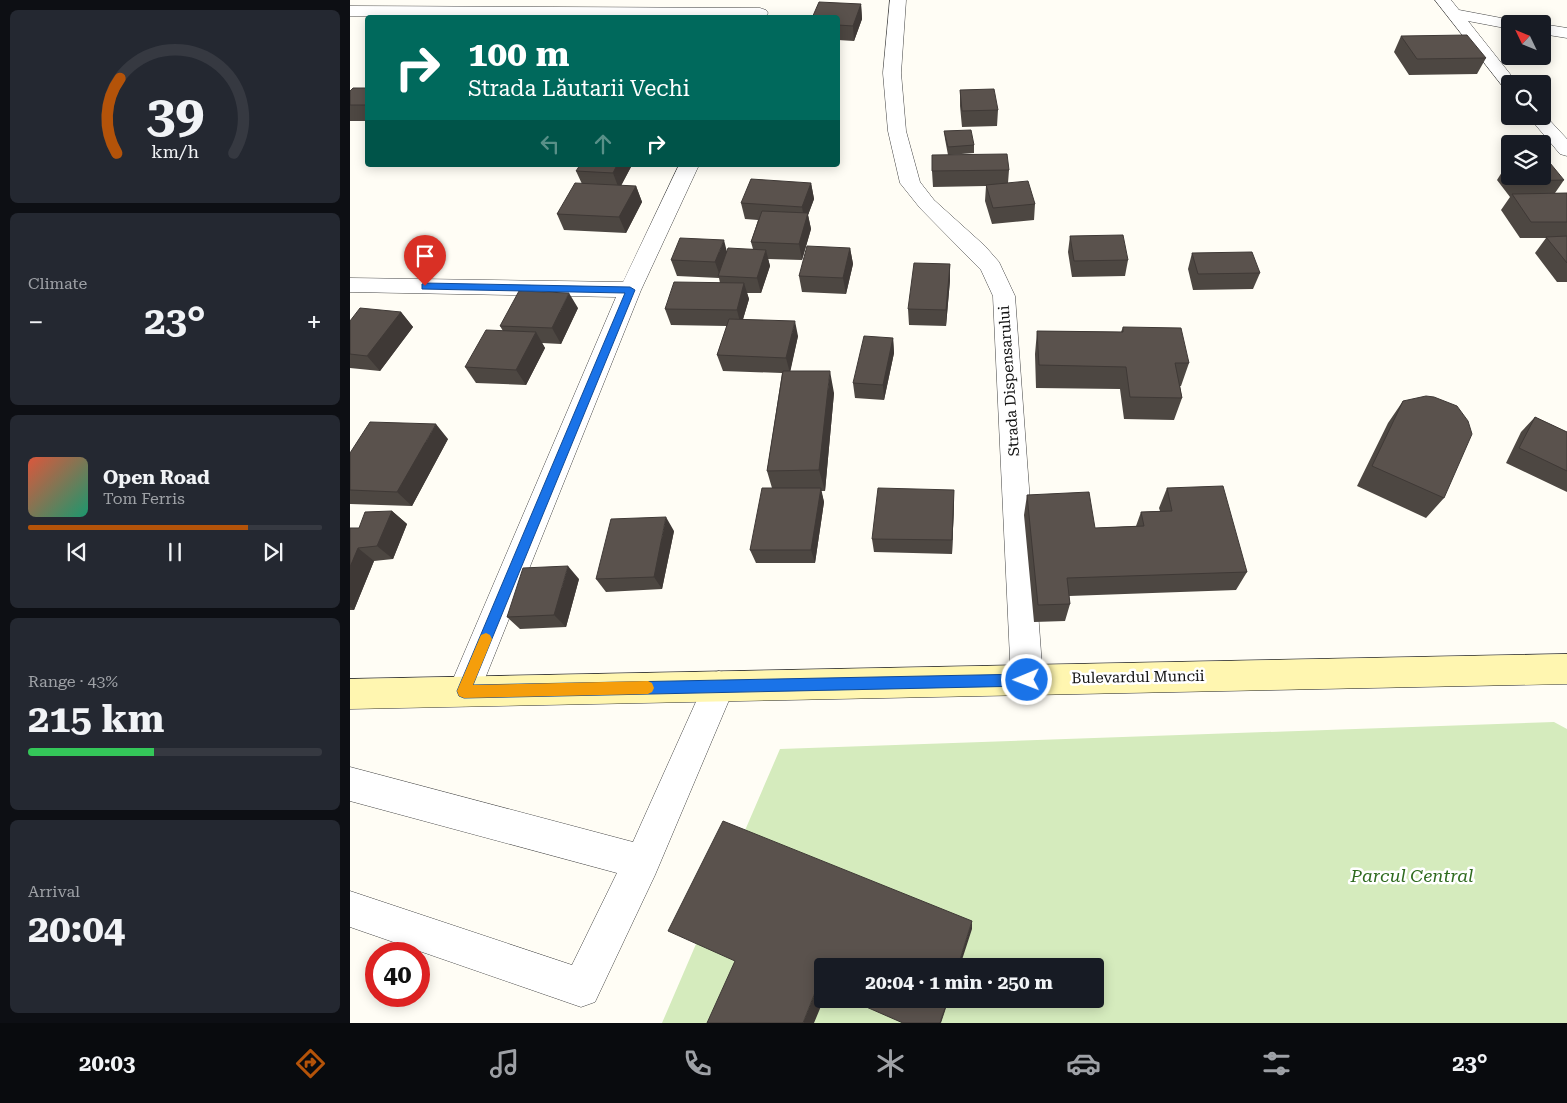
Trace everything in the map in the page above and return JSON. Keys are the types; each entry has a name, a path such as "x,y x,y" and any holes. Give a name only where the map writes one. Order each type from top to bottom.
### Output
{"street":[{"name":"Strada Dispensarului","path":"898,0 892,73 897,131 910,183 927,204 977,251 991,267 1004,296 1027,680"},
{"path":"1443,0 1503,75"},
{"path":"350,11 761,10"},
{"path":"1455,14 1501,22"},
{"path":"1551,30 1567,33"},
{"path":"1545,125 1567,150"},
{"path":"464,691 630,290 688,167"},
{"path":"350,285 630,290"},
{"name":"Bulevardul Muncii","path":"350,694 1567,669"},
{"path":"350,909 581,988 642,862 719,686"},
{"path":"350,784 642,862"}],"green space":[{"name":"Parcul Central","path":"1554,722 1567,729 1567,1023 662,1023 780,749"}],"building":[{"path":"819,2 861,4 853,26 840,25 840,15 813,15"},
{"path":"1467,35 1486,58 1417,59 1401,36"},
{"path":"353,88 365,88 365,105 350,105 350,91"},
{"path":"994,89 998,110 962,111 960,90"},
{"path":"971,130 974,145 948,147 944,131"},
{"path":"1007,154 1009,170 932,171 932,155"},
{"path":"1551,164 1564,180 1551,180"},
{"path":"579,167 616,167 613,173 576,171"},
{"path":"751,179 811,183 802,207 741,203"},
{"path":"1028,181 1035,204 993,208 986,185"},
{"path":"575,183 636,186 619,217 557,214"},
{"path":"1567,193 1567,222 1531,222 1512,194"},
{"path":"762,211 808,213 799,244 751,242"},
{"path":"1123,235 1128,260 1074,261 1070,236"},
{"path":"1567,236 1567,263 1546,237"},
{"path":"680,238 724,240 715,262 671,260"},
{"path":"807,246 850,248 843,278 799,276"},
{"path":"728,248 766,250 757,278 718,276"},
{"path":"1252,252 1260,273 1198,274 1192,253"},
{"path":"914,263 950,264 946,310 908,309"},
{"path":"674,282 744,283 737,310 665,309"},
{"path":"519,291 569,293 552,328 500,326"},
{"path":"360,308 401,312 367,356 350,354 350,321"},
{"path":"729,319 795,321 786,358 717,355"},
{"path":"1123,327 1181,328 1189,363 1175,363 1182,398 1130,397 1126,367 1039,365 1037,331 1123,332"},
{"path":"486,330 536,332 516,370 465,367"},
{"path":"864,336 893,338 883,385 853,383"},
{"path":"783,371 830,371 819,470 767,471"},
{"path":"1426,396 1434,397 1457,406 1468,421 1472,434 1444,498 1372,466 1403,401"},
{"path":"1535,417 1567,432 1567,471 1519,448"},
{"path":"370,422 436,424 397,492 350,490 350,453"},
{"path":"1223,486 1247,572 1067,578 1070,604 1038,605 1027,495 1089,492 1095,528 1144,526 1141,512 1172,511 1167,488"},
{"path":"762,488 821,488 811,550 750,550"},
{"path":"878,488 954,490 952,540 872,539"},
{"path":"392,511 377,546 358,548 350,567 350,528 359,528 365,512"},
{"path":"666,517 654,577 596,579 611,519"},
{"path":"568,566 554,615 507,617 523,568"},
{"path":"723,821 972,921 960,958 814,958 814,995 803,1023 707,1023 735,961 668,931"},
{"path":"869,1008 945,1008 940,1023 903,1023"}],"slow traffic":[{"path":"486,639 464,691 648,688"}],"route":[{"path":"425,286 630,290 464,691 1027,680"}]}
